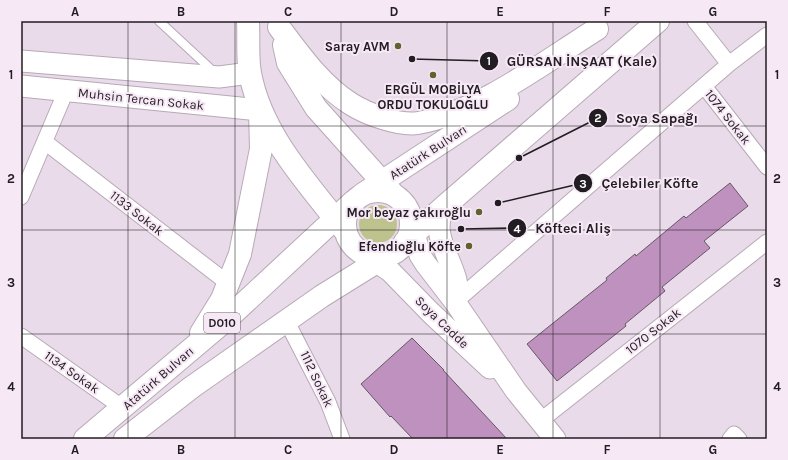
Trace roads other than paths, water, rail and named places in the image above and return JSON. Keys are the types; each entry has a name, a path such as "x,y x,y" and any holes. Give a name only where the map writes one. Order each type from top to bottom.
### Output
{"highway":[{"path":"248,21 250,72 260,110 274,138 340,225 353,246 377,257 398,250 410,233 446,205 658,21"},
{"path":"279,24 288,62 316,108 405,206 410,233"},
{"path":"279,24 310,67 329,86 352,104 373,115 402,122 417,123 445,116 486,98 602,25"},
{"name":"Atatürk Bulvarı","path":"85,439 340,225 358,197 388,188 500,106 602,25"},
{"path":"166,370 201,332 222,300 240,254 261,149 260,110"},
{"name":"Atatürk Bulvarı","path":"125,439 192,388 377,257"}],"main road":[{"name":"Muhsin Tercan Sokak","path":"21,61 219,77 250,72"},
{"name":"Muhsin Tercan Sokak","path":"21,86 260,110"},
{"name":"Soya Cadde","path":"446,205 441,211 438,227 441,241 457,282 455,302"},
{"name":"Soya Cadde","path":"410,233 420,255 455,302 516,391 555,439"},
{"name":"Soya Cadde","path":"377,257 431,313 516,391"}],"street":[{"path":"694,21 729,64"},
{"path":"455,302 729,64 767,35"},
{"name":"1074 Sokak","path":"704,86 767,167"},
{"path":"21,197 66,91"},
{"name":"1133 Sokak","path":"45,142 228,284"},
{"name":"1070 Sokak","path":"540,421 767,242"},
{"name":"1112 Sokak","path":"287,322 328,402 342,439"},
{"name":"1134 Sokak","path":"21,336 123,408"},
{"path":"730,439 734,434 739,439"}],"lane":[{"path":"159,21 219,77"}],"place":[{"name":"Saray AVM","path":"398,46"},
{"name":"GÜRSAN İNŞAAT (Kale)","path":"412,59"},
{"name":"ERGÜL MOBİLYA ORDU TOKULOĞLU","path":"433,75"},
{"name":"Soya Sapağı","path":"519,158"},
{"name":"Çelebiler Köfte","path":"498,203"},
{"name":"Mor beyaz çakıroğlu","path":"479,212"},
{"name":"Köfteci Aliş","path":"461,229"},
{"name":"Efendioğlu Köfte","path":"469,246"}]}
